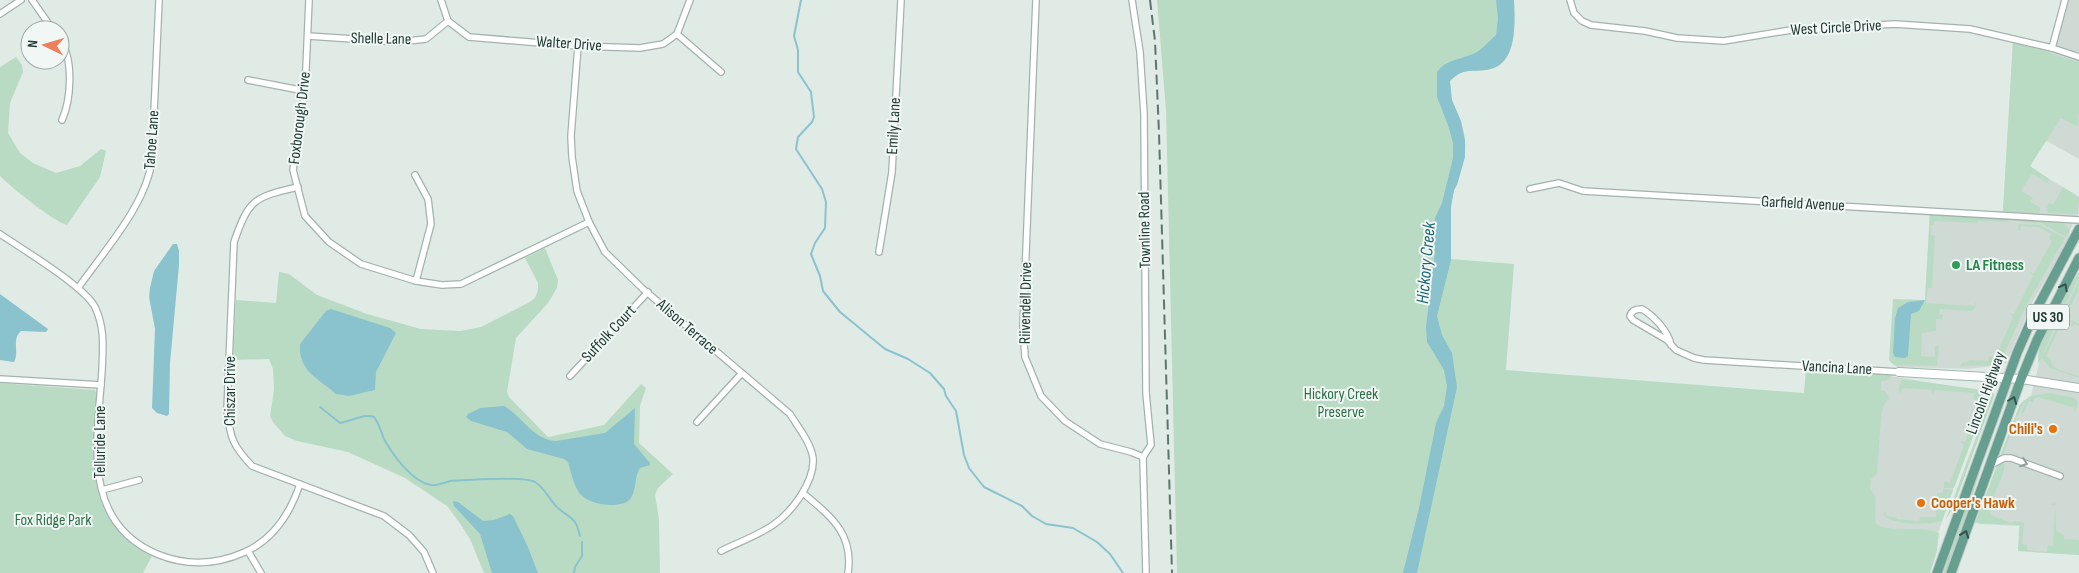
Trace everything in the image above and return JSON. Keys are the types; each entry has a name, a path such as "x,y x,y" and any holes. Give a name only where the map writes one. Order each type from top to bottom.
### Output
{"main road":[{"name":"Lincoln Highway","path":"1937,573 2007,378 2035,312 2079,229"},
{"name":"Lincoln Highway","path":"1951,573 1989,466 2041,332 2079,258"}],"street":[{"path":"0,14 21,0"},
{"path":"32,0 46,20"},
{"name":"Tahoe Lane","path":"78,288 137,204 149,177 152,158 159,0"},
{"name":"Foxborough Drive","path":"309,0 305,91 293,170 305,216 330,242 361,264 416,280 442,285 461,284 588,222"},
{"path":"441,0 448,21"},
{"path":"690,0 677,34 721,72"},
{"name":"Emily Lane","path":"880,252 892,172 900,0"},
{"name":"Riivendell Drive","path":"1036,0 1023,327 1026,356 1041,396 1065,421 1100,444 1131,452 1142,457"},
{"name":"Townline Road","path":"1132,0 1140,52 1144,114 1146,393 1152,445 1142,457"},
{"name":"West Circle Drive","path":"1570,0 1574,13 1582,21 1591,25 1645,31 1677,38 1724,41 1791,30 1895,24 1970,29 2052,48 2079,57"},
{"path":"2052,48 2065,0"},
{"name":"Shelle Lane","path":"308,36 399,42 426,39 448,21"},
{"name":"Walter Drive","path":"448,21 470,37 578,46 640,48 663,44 677,34"},
{"name":"Alison Terrace","path":"578,46 571,136 572,157 577,191 588,222 605,252 648,292 790,414 804,435 813,458 810,478 800,498 773,525 721,551"},
{"path":"62,120 68,106 69,70"},
{"path":"248,80 305,91"},
{"path":"415,175 428,199 431,224 416,280"},
{"name":"Garfield Avenue","path":"1530,189 1559,182 1583,191 2079,220"},
{"name":"Chiszar Drive","path":"298,187 274,192 257,199 243,217 234,242 227,410 230,433 239,452 252,466 384,516 409,535 424,552 434,573"},
{"name":"Telluride Lane","path":"0,234 78,288 94,306 101,322 104,344 97,469 102,490 113,516 121,527 141,545 159,555 178,561 203,563 228,559 248,551 268,537 280,525 294,501 300,484"},
{"name":"Suffolk Court","path":"570,376 648,292"},
{"name":"Vancina Lane","path":"1671,345 1669,337 1642,308 1630,313 1633,320 1686,355 1704,360 2022,379 2079,388"},
{"path":"697,422 742,373"},
{"path":"0,379 101,385"},
{"path":"1142,457 1146,573"},
{"path":"1989,466 2004,458 2011,458 2060,476"},
{"path":"102,490 139,480"},
{"path":"802,493 838,525 846,539 848,573"},
{"path":"248,551 261,573"}],"shaded area":[{"path":"2064,0 2079,0 2079,159 2045,140 2030,167 2079,197 2079,213 2070,230 2069,239 2033,301 2006,363 1968,369 1897,367 1889,360 1925,300 1930,209 1989,213 2003,211 2013,41 2052,48"},
{"path":"2079,274 2079,555 2018,551 2019,526 1979,524 1990,484 2020,404 2031,396 2040,352"},
{"path":"1806,369 1884,375 1974,390 1986,394 1934,545 1796,538"}],"green space":[{"name":"Hickory Creek Preserve","path":"1157,0 1514,0 1514,32 1509,52 1504,61 1497,67 1486,70 1462,72 1450,81 1451,99 1460,120 1465,141 1464,158 1450,212 1451,259 1514,264 1506,370 1804,393 1806,369 1892,375 1888,380 1881,381 1881,390 1886,392 1889,398 1883,406 1877,474 1871,479 1870,487 1876,498 1875,522 1879,526 1886,528 1924,530 1939,533 1937,551 1930,573 1177,573 1166,110"},
{"path":"2013,41 2079,62 2079,113 2077,116 2079,121 2076,126 2061,118 2030,166 2049,179 2047,183 2032,174 2021,191 2033,198 2030,202 2040,207 2040,212 2037,213 2003,211"},
{"path":"16,57 20,62 20,70 23,70 10,103 8,133 20,153 33,163 56,173 80,166 101,149 106,151 100,177 67,225 43,211 0,176 0,67"},
{"path":"2063,187 2079,197 2078,214 2048,213 2049,203 2053,205"},
{"path":"1930,213 2001,218 2011,222 1934,221 1934,225 1931,225 1931,235 1935,236 1932,288 1928,288 1926,303 1974,306 1976,302 1976,305 1973,310 1969,311 1940,309 1939,314 1943,315 1942,319 1936,319 1936,331 1922,333 1921,356 1935,357 1935,346 1939,346 1937,366 1894,365 1889,360 1893,299 1925,300"},
{"path":"2025,220 2062,222 2070,230 2066,237 2041,223 2021,222"},
{"path":"2019,224 2040,225 2065,238 2025,308 1999,365 1961,366 1961,363 1968,362 1969,360 1988,361 1989,356 1995,358 2013,317 2009,313 2014,314 2033,276 2030,272 2034,273 2052,241 2049,238 2051,234 2038,227 2021,226 2020,231 2018,230"},
{"path":"545,248 558,280 557,288 548,303 516,338 507,392 509,397 548,437 604,425 641,384 646,388 640,406 639,443 673,474 658,488 655,495 659,519 660,573 484,573 470,539 447,506 405,478 348,452 297,441 285,436 270,416 274,390 273,369 269,359 233,360 236,300 276,303 279,272 289,274 317,295 367,314 421,329 460,331 481,327 535,298 538,283 525,258"},
{"path":"2079,272 2079,278 2038,363 2042,339 2047,327"},
{"path":"2079,281 2079,290 2066,314 2071,314 2069,320 2079,323 2079,326 2075,324 2071,327 2073,322 2068,321 2065,325 2061,324 2046,356 2050,358 2057,368 2079,376 2079,378 2050,368 2042,358"},
{"path":"1903,379 1975,389 1989,394 1954,488 1944,488 1944,481 1950,483 1964,445 1960,441 1965,442 1979,402 1974,400 1974,393 1934,390 1933,395 1931,390 1903,388 1901,393 1898,391"},
{"name":"Fox Ridge Park","path":"0,383 95,390 97,394 94,465 97,486 103,505 113,523 129,540 152,556 143,573 0,573"},
{"path":"1993,391 1994,396 1953,508 1946,519"},
{"path":"2050,393 2075,398 2078,403 2074,412 2075,408 2038,397 2034,399 2034,403 2029,401 2024,413 2021,412 2026,402 2018,414 2003,456 2000,456 2020,404 2030,396"},
{"path":"2004,461 2003,474 1991,502 1991,515 2010,523 2016,521 2024,523 2022,544 2027,545 2027,550 2047,552 2048,546 2053,546 2055,506 2051,504 2055,503 2056,530 2064,535 2064,539 2079,540 2079,555 2018,551 2020,525 1975,523 1997,466"},
{"path":"1979,466 1981,467 1962,531 1947,573 1941,573"},
{"path":"1943,489 1953,490 1942,521 1920,524 1902,523 1887,518 1883,514 1885,511 1886,516 1919,521 1920,517 1936,517 1937,493 1943,493"}],"water":[{"path":"1496,0 1514,0 1514,31 1509,52 1504,61 1496,67 1486,70 1463,72 1450,81 1452,100 1461,121 1465,141 1465,157 1454,190 1451,207 1451,260 1437,316 1442,335 1452,353 1457,387 1417,573 1403,573 1419,508 1436,423 1444,406 1447,386 1444,370 1427,342 1426,327 1435,251 1433,235 1435,218 1442,203 1453,158 1453,143 1437,97 1437,72 1449,62 1478,51 1496,35 1498,19"},
{"path":"173,244 177,244 179,251 179,265 170,363 169,414 167,416 157,413 152,408 155,329 149,297 154,271"},
{"path":"0,294 48,329 46,332 21,331 16,342 16,358 14,362 0,360"},
{"path":"1925,300 1919,311 1911,314 1908,356 1905,358 1895,357 1893,353 1895,318 1898,308 1908,302"},
{"path":"331,309 390,328 396,333 376,372 375,390 349,396 336,394 310,373 302,361 300,344 326,311"},
{"path":"504,406 541,437 556,441 605,433 635,408 634,444 650,465 640,468 633,494 627,502 606,505 591,501 581,495 576,488 568,462 564,459 527,449 507,432 471,421 466,417 480,408"},
{"path":"453,501 458,502 483,521 494,520 510,514 513,516 538,573 492,573 480,534 454,506"}],"waterway":[{"path":"801,0 794,36 798,50 798,72 811,92 814,117 812,122 798,137 796,149 822,189 826,202 825,228 815,243 811,254 820,276 823,291 840,312 885,349 908,359 930,373 944,389 946,396 956,411 964,455 969,468 984,487 1022,506 1032,516 1046,524 1073,528 1097,542 1110,554 1123,573"},
{"path":"320,407 340,423 363,417 374,417 392,453 410,473 424,483 436,485 450,481 494,479 519,479 535,482 552,502 574,521 580,536"},
{"path":"574,573 575,567 582,556 582,542"}],"railway":[{"path":"1150,0 1155,41 1159,133 1172,573"}],"place":[{"name":"LA Fitness","path":"1956,265"},
{"name":"Chili's","path":"2053,429"},
{"name":"Cooper's Hawk","path":"1921,503"}],"water label":[{"name":"Hickory Creek","path":"1426,263"}]}
